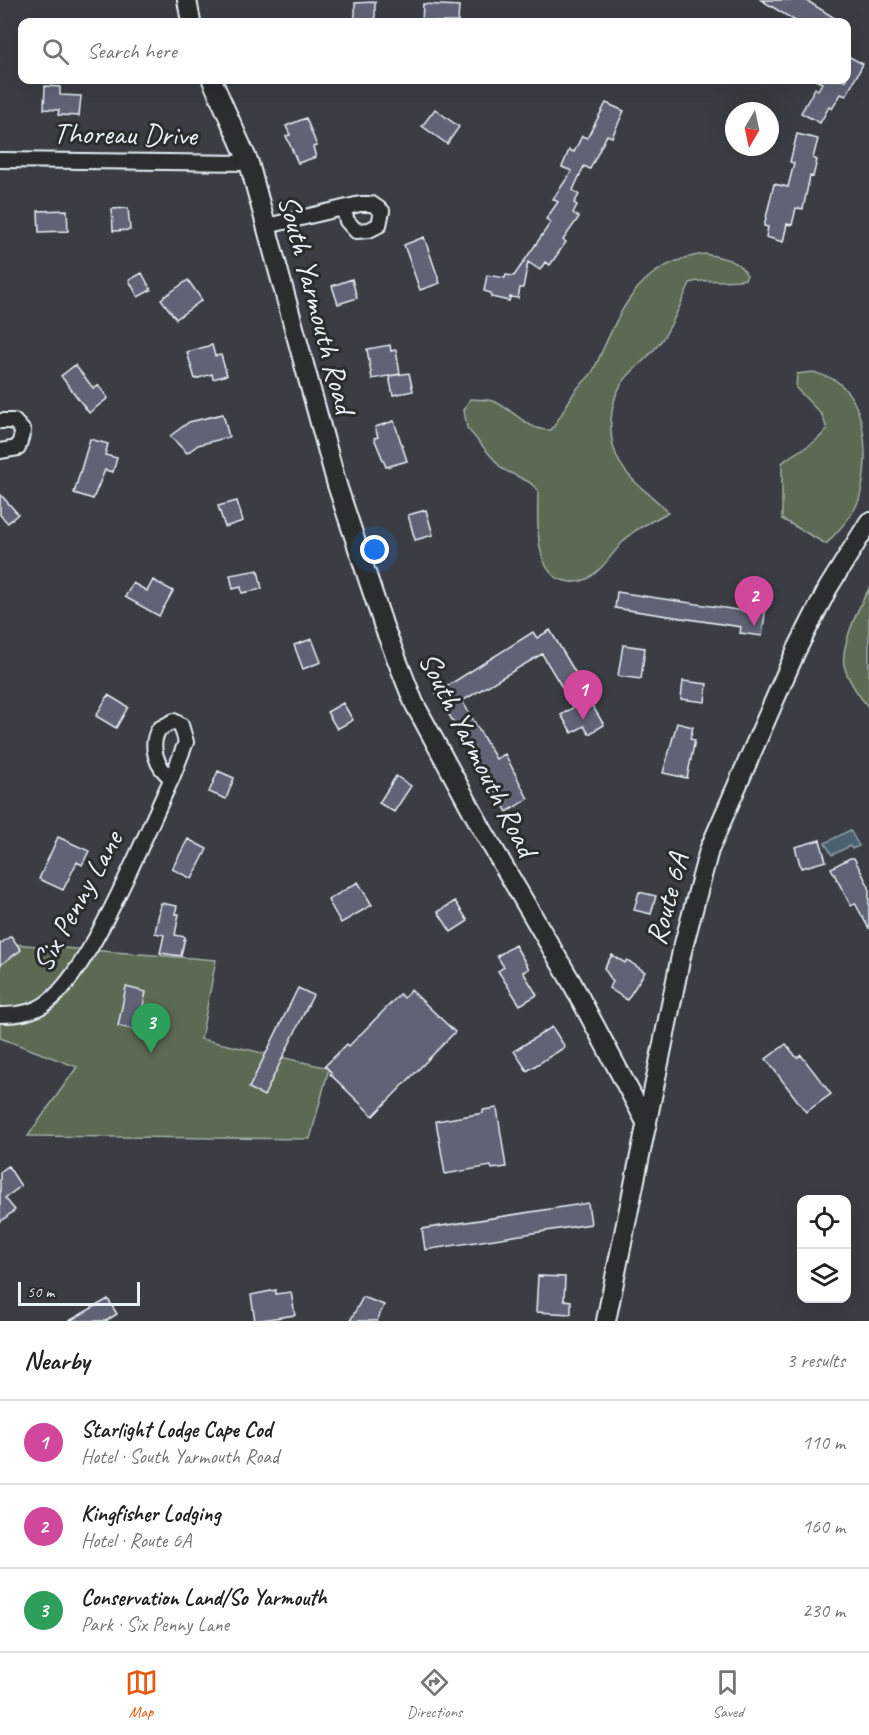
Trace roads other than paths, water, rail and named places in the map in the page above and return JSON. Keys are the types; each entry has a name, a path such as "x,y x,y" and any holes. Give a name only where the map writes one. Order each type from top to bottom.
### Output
{"main road":[{"path":"187,0 190,18"},
{"name":"South Yarmouth Road","path":"214,84 249,163 338,485 384,627 414,703 482,829 572,983 647,1124"},
{"name":"Route 6A","path":"606,1321 682,951 709,850 796,651 828,588 869,522"}],"street":[{"name":"Thoreau Drive","path":"0,160 249,163"},
{"path":"267,226 343,208"},
{"path":"0,421 14,421 23,431 18,448 0,451"},
{"name":"Six Penny Lane","path":"0,1015 16,1015 35,1010 61,991 99,930 172,778"}],"water":[{"path":"850,830 859,846 852,849 850,846 832,855 825,843"}],"place":[{"name":"Kingfisher Lodging","path":"754,626"},
{"name":"Starlight Lodge Cape Cod","path":"583,720"},
{"name":"Conservation Land/So Yarmouth","path":"151,1053"}]}
